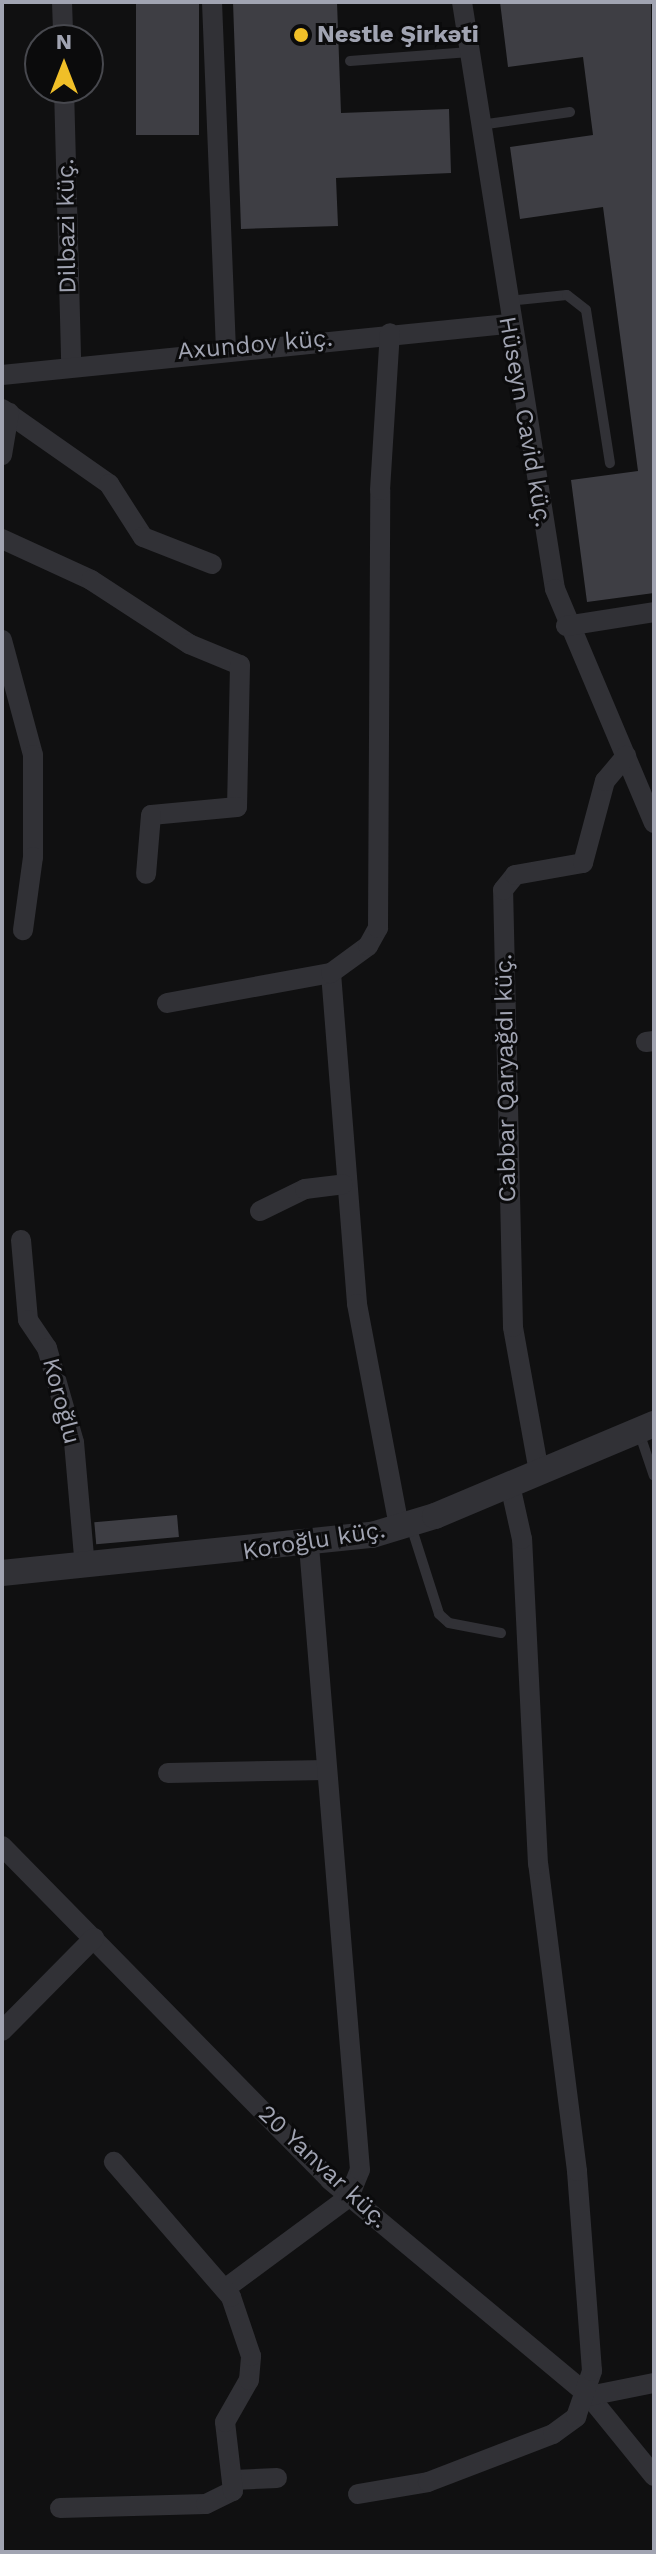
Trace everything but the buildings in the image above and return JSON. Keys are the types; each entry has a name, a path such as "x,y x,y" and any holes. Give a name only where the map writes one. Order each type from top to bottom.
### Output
{"street":[{"path":"62,2 63,24"},
{"path":"212,2 226,347"},
{"name":"Hüseyn Cavid küç.","path":"462,2 508,324 566,626 654,823"},
{"name":"Dilbazi küç.","path":"64,104 71,364"},
{"name":"Axundov küç.","path":"2,375 226,347 508,324"},
{"path":"167,1003 331,973 368,946 378,928 380,490 390,333"},
{"path":"2,455 5,411"},
{"path":"5,411 101,476 143,537 212,564"},
{"path":"2,539 91,580 189,644 240,665 237,807 151,815 146,874"},
{"path":"566,626 654,612"},
{"path":"2,640 33,755 33,857 23,930"},
{"name":"Cabbar Qaryağdı küç.","path":"539,1472 513,1327 503,890 515,875 583,863 605,781 626,756"},
{"path":"331,973 343,1184 374,1413 405,1525"},
{"path":"260,1211 305,1189 343,1184"},
{"name":"Koroğlu","path":"21,1240 28,1320 47,1348 74,1442 85,1567"},
{"name":"Koroğlu küç.","path":"2,1573 309,1546 405,1525 510,1485 646,1427"},
{"path":"358,2494 428,2482 506,2457 576,2417 589,2396 577,2171 538,1864 522,1539 510,1485"},
{"path":"226,2288 349,2197 360,2170 309,1546"},
{"path":"168,1773 327,1770"},
{"name":"20 Yanvar küç.","path":"2,1846 349,2197 589,2396 654,2476"},
{"path":"2,2031 94,1938"},
{"path":"60,2508 219,2502 233,2480 225,2422 249,2380 251,2356 226,2288 114,2162"},
{"path":"589,2396 654,2383"},
{"path":"233,2480 277,2478"}],"lane":[{"path":"350,61 470,52"},
{"path":"480,125 570,112"},
{"path":"505,301 567,295 586,310 610,463"},
{"path":"646,1427 654,1476"},
{"path":"405,1525 439,1614 449,1623 501,1633"}],"place":[{"name":"Nestle Şirkəti","path":"301,35"}]}
